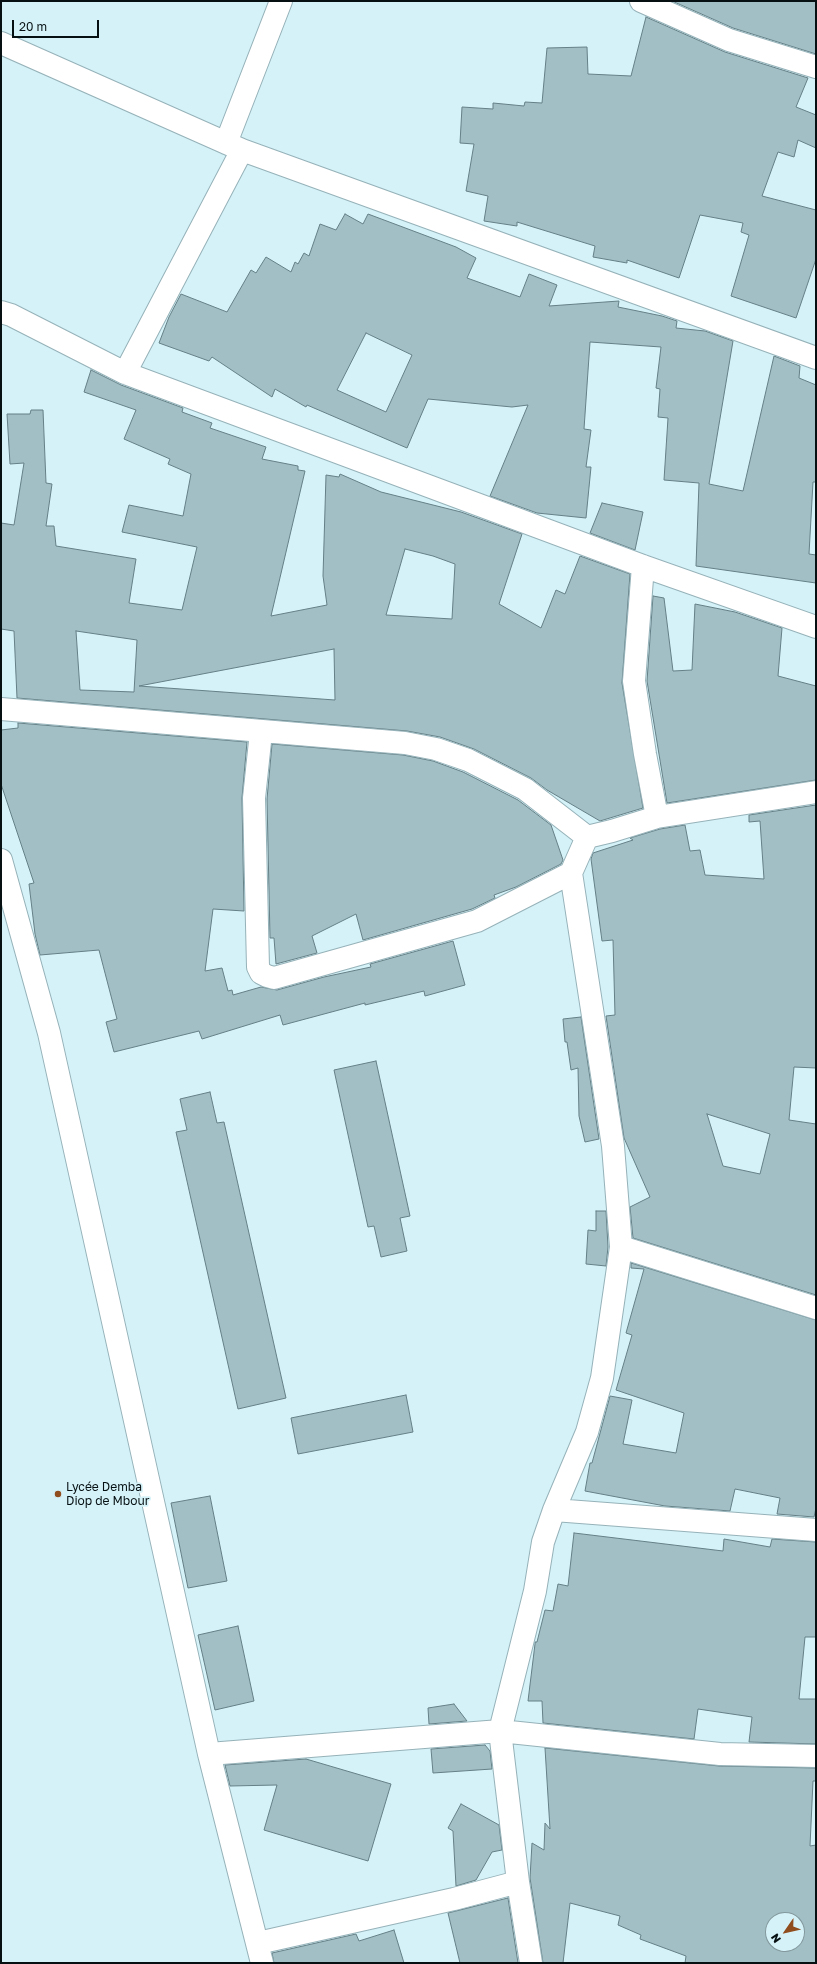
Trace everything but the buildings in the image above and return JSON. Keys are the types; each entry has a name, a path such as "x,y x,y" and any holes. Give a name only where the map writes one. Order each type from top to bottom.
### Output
{"street":[{"path":"125,373 234,146 281,1"},
{"path":"641,1 729,40 816,67"},
{"path":"1,43 234,146 816,358"},
{"path":"1,312 11,315 125,373 643,566 816,627"},
{"path":"643,566 634,681 645,754 657,817"},
{"path":"1,709 405,743 436,749 468,760 525,789 587,837"},
{"path":"261,732 254,798 258,967 261,972 267,976 274,978 286,975 478,921 571,873"},
{"path":"587,837 657,817 816,792"},
{"path":"531,1963 518,1882 500,1731 536,1591 543,1542 554,1510 587,1432 602,1378 621,1247 612,1146 571,873 587,837"},
{"path":"1,860 49,1033 209,1754 260,1953 518,1882"},
{"path":"621,1247 816,1308"},
{"path":"554,1510 816,1530"},
{"path":"209,1754 500,1731 720,1754 816,1756"}],"place":[{"name":"Lycée Demba Diop de Mbour","path":"58,1494"}]}
